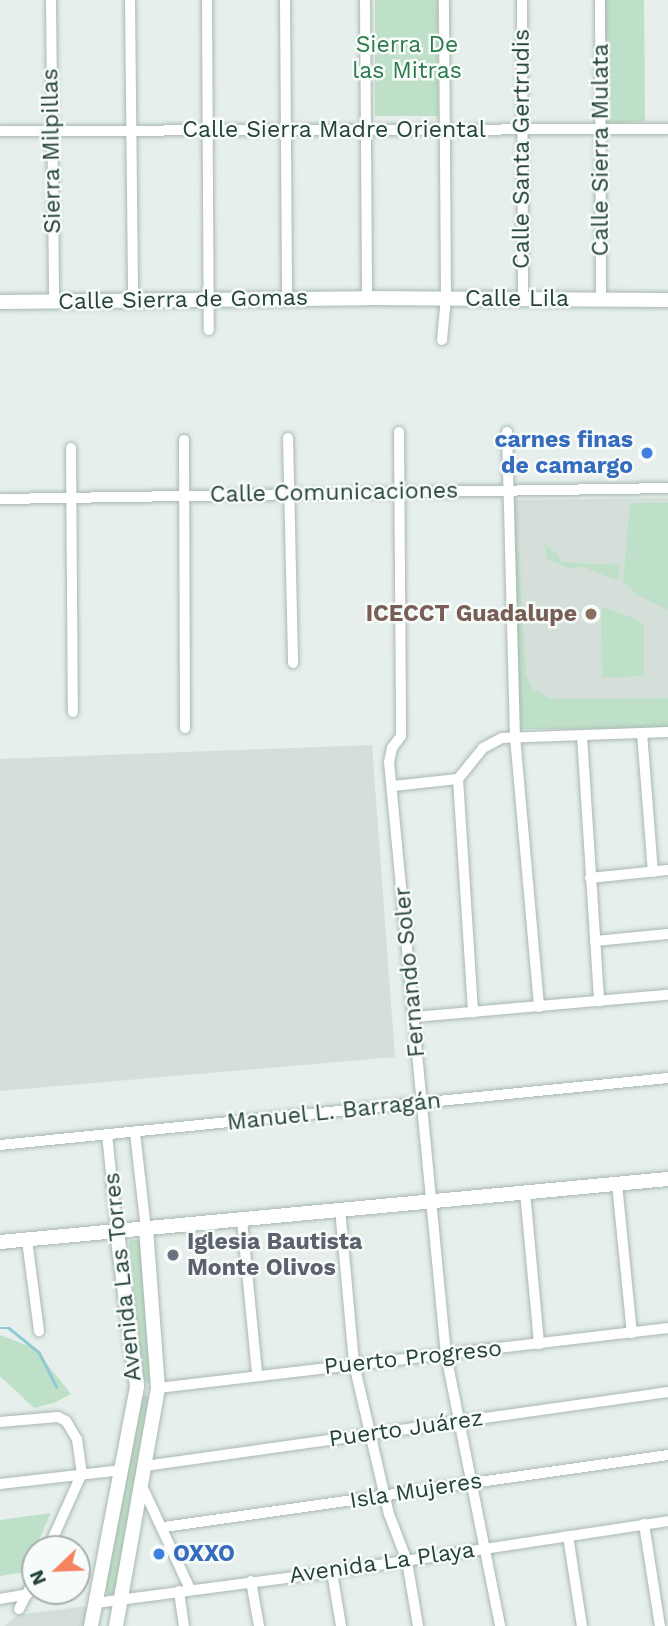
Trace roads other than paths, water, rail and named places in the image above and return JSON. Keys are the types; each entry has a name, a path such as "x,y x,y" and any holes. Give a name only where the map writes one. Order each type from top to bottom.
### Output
{"street":[{"name":"Sierra Milpillas","path":"51,0 54,302"},
{"path":"130,0 129,131 133,300"},
{"path":"207,0 211,300 209,330"},
{"path":"285,0 287,299"},
{"path":"365,0 367,298"},
{"path":"442,340 446,298 444,0"},
{"name":"Calle Santa Gertrudis","path":"522,0 523,299"},
{"name":"Calle Sierra Mulata","path":"600,0 601,299"},
{"name":"Calle Sierra Madre Oriental","path":"0,131 668,129"},
{"name":"Calle Lila","path":"367,298 668,300"},
{"name":"Calle Sierra de Gomas","path":"0,302 367,298"},
{"name":"Fernando Soler","path":"399,432 397,492 401,724 399,740 390,755 446,1355 487,1548 500,1626"},
{"path":"507,432 506,489 515,737 539,1007"},
{"path":"288,438 293,663"},
{"path":"184,440 185,728"},
{"path":"71,448 73,712"},
{"name":"Calle Comunicaciones","path":"0,499 668,488"},
{"path":"393,786 457,779 484,748 496,740 515,737 668,732"},
{"path":"642,733 653,872"},
{"path":"582,736 599,1001"},
{"path":"457,779 473,1013"},
{"path":"590,878 668,870"},
{"path":"595,941 668,934"},
{"path":"414,1017 668,995"},
{"name":"Manuel L. Barragán","path":"0,1144 135,1133 668,1078"},
{"name":"Avenida Las Torres","path":"116,1626 158,1388 146,1230 135,1133"},
{"name":"Avenida Las Torres","path":"91,1626 137,1386 107,1134"},
{"path":"0,1242 668,1179"},
{"path":"617,1184 632,1333"},
{"path":"525,1192 538,1344"},
{"path":"340,1209 354,1364 385,1497 407,1560 418,1626"},
{"path":"242,1220 257,1374"},
{"path":"27,1240 39,1331"},
{"name":"Puerto Progreso","path":"158,1388 257,1374 446,1355 668,1328"},
{"name":"Puerto Juárez","path":"145,1466 668,1392"},
{"path":"0,1422 62,1418 77,1439 82,1473 54,1535"},
{"name":"Isla Mujeres","path":"164,1527 668,1455"},
{"path":"0,1484 122,1470"},
{"path":"142,1486 164,1527 190,1589"},
{"name":"Avenida La Playa","path":"96,1603 332,1572 668,1521"},
{"path":"644,1524 660,1626"},
{"path":"568,1536 582,1626"},
{"path":"332,1572 341,1626"},
{"path":"251,1581 259,1626"},
{"path":"179,1591 184,1626"},
{"path":"0,1599 21,1595"},
{"path":"19,1609 21,1605"}],"waterway":[{"path":"0,1328 9,1328 39,1352 57,1387"}],"place":[{"name":"carnes finas de camargo","path":"647,453"},
{"name":"ICECCT Guadalupe","path":"591,614"},
{"name":"Iglesia Bautista Monte Olivos","path":"173,1255"},
{"name":"OXXO","path":"159,1554"}],"park label":[{"name":"Sierra De las Mitras","path":"407,58"}]}
